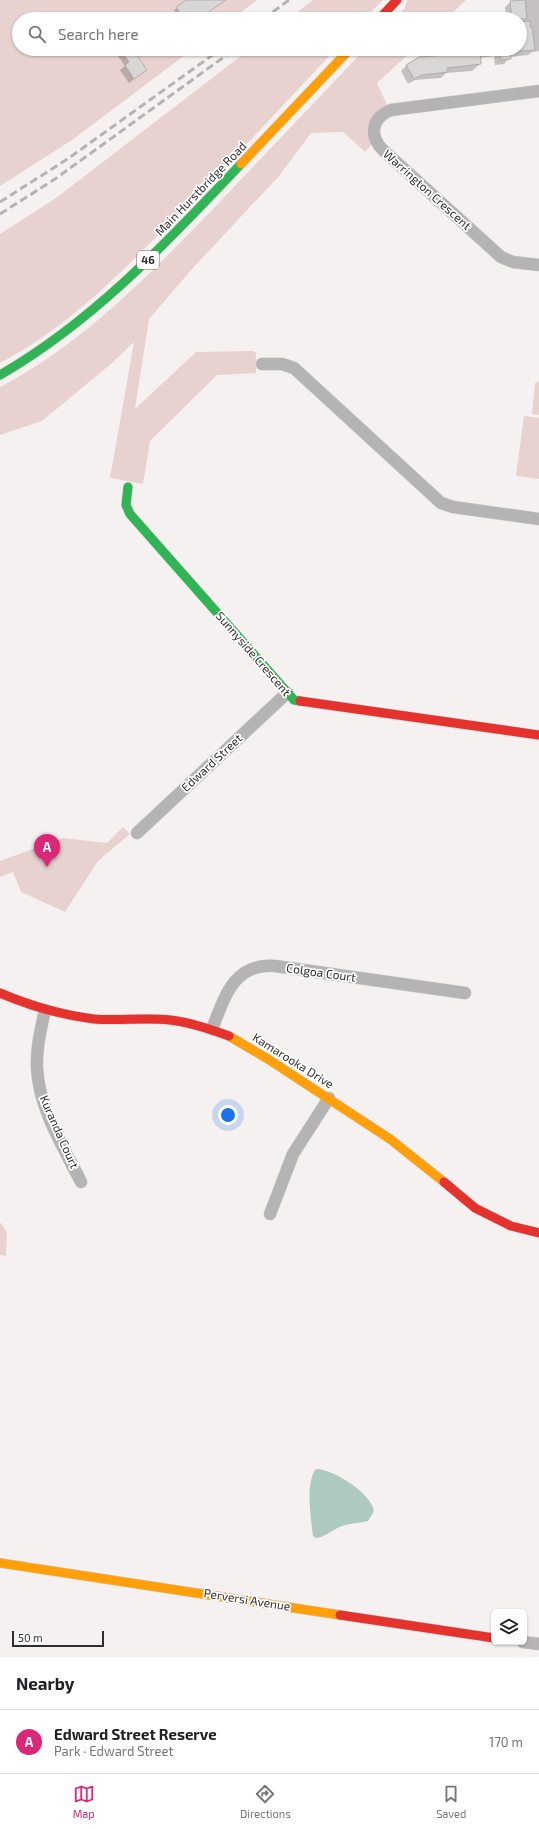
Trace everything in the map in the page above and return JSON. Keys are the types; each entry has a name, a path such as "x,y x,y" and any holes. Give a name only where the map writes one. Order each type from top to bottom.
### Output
{"street":[{"path":"386,12 397,0"},
{"name":"Main Hurstbridge Road","path":"0,376 70,330 135,272 202,205 343,56"},
{"name":"Warrington Crescent","path":"539,91 391,110 380,117 374,130 375,139 379,146 501,257 513,262 539,266"},
{"path":"262,364 282,364 294,368 441,503 539,519"},
{"name":"Sunnyside Crescent","path":"128,487 126,502 130,514 287,693 296,700 539,735"},
{"name":"Edward Street","path":"137,833 287,693"},
{"name":"Colgoa Court","path":"212,1029 227,993 233,983 240,975 250,969 262,966 275,966 465,993"},
{"name":"Kamarooka Drive","path":"0,993 60,1014 95,1019 170,1020 212,1029 247,1046 329,1098 401,1147 475,1208 511,1226 539,1233"},
{"name":"Kuranda Court","path":"45,1010 37,1058 40,1088 53,1126 81,1182"},
{"path":"270,1214 290,1160 329,1098"},
{"name":"Perversi Avenue","path":"0,1563 491,1638"},
{"path":"527,1642 539,1644"}],"shaded area":[{"path":"0,0 257,0 241,12 12,12 12,56 184,56 72,140 0,186"},
{"path":"313,0 383,0 371,12 298,12"},
{"path":"407,0 466,0 453,12 401,12 405,8"},
{"path":"241,56 329,56 208,185 107,285 67,319 23,350 0,363 0,234 56,198"},
{"path":"358,56 406,56 377,83 387,105 372,144 365,152 343,132 311,133 279,176 192,269 149,319 135,409 196,352 253,351 256,353 256,373 217,375 150,441 143,484 110,478 134,342 112,363 42,421 0,435 0,387 60,350 115,306 141,282 215,207"},
{"path":"539,381 539,415 532,414 535,383"},
{"path":"524,416 539,418 539,479 516,476"},
{"path":"123,827 130,834 98,861 65,912 21,892 13,872 0,877 0,861 63,838 107,843"},
{"path":"0,1222 7,1232 6,1256 0,1255"},
{"path":"316,1469 332,1473 350,1483 366,1497 374,1511 368,1521 342,1526 319,1538 313,1536 310,1511 310,1492 313,1475"}],"building":[{"path":"186,0 226,0 208,12 179,12 176,7"},
{"path":"525,0 526,12 511,12 510,1"},
{"path":"527,21 530,21 530,27 532,27 535,50 527,51"},
{"path":"125,56 138,56 147,70 134,79 125,65 129,62"},
{"path":"480,56 481,64 447,68 448,72 422,75 414,79 406,65 419,57"},
{"path":"500,56 511,56 511,59 501,60"}],"railway":[{"path":"273,12 289,0"},
{"path":"0,202 69,158 211,56"},
{"path":"0,214 55,179 225,56"}],"traffic: fast":[{"path":"0,375 34,354 98,305 157,251 241,164"},
{"path":"128,487 126,505 130,514 294,700 300,701"}],"traffic: slow":[{"path":"241,164 343,56"},
{"path":"229,1036 268,1059 390,1139 444,1182"},
{"path":"0,1563 340,1615"}],"traffic: jam":[{"path":"386,12 397,0"},
{"path":"300,701 539,735"},
{"path":"0,993 34,1006 69,1015 94,1019 161,1019 185,1022 229,1036"},
{"path":"444,1182 475,1208 511,1226 539,1233"},
{"path":"340,1615 491,1638"}],"place":[{"name":"Edward Street Reserve","path":"47,867"}]}
